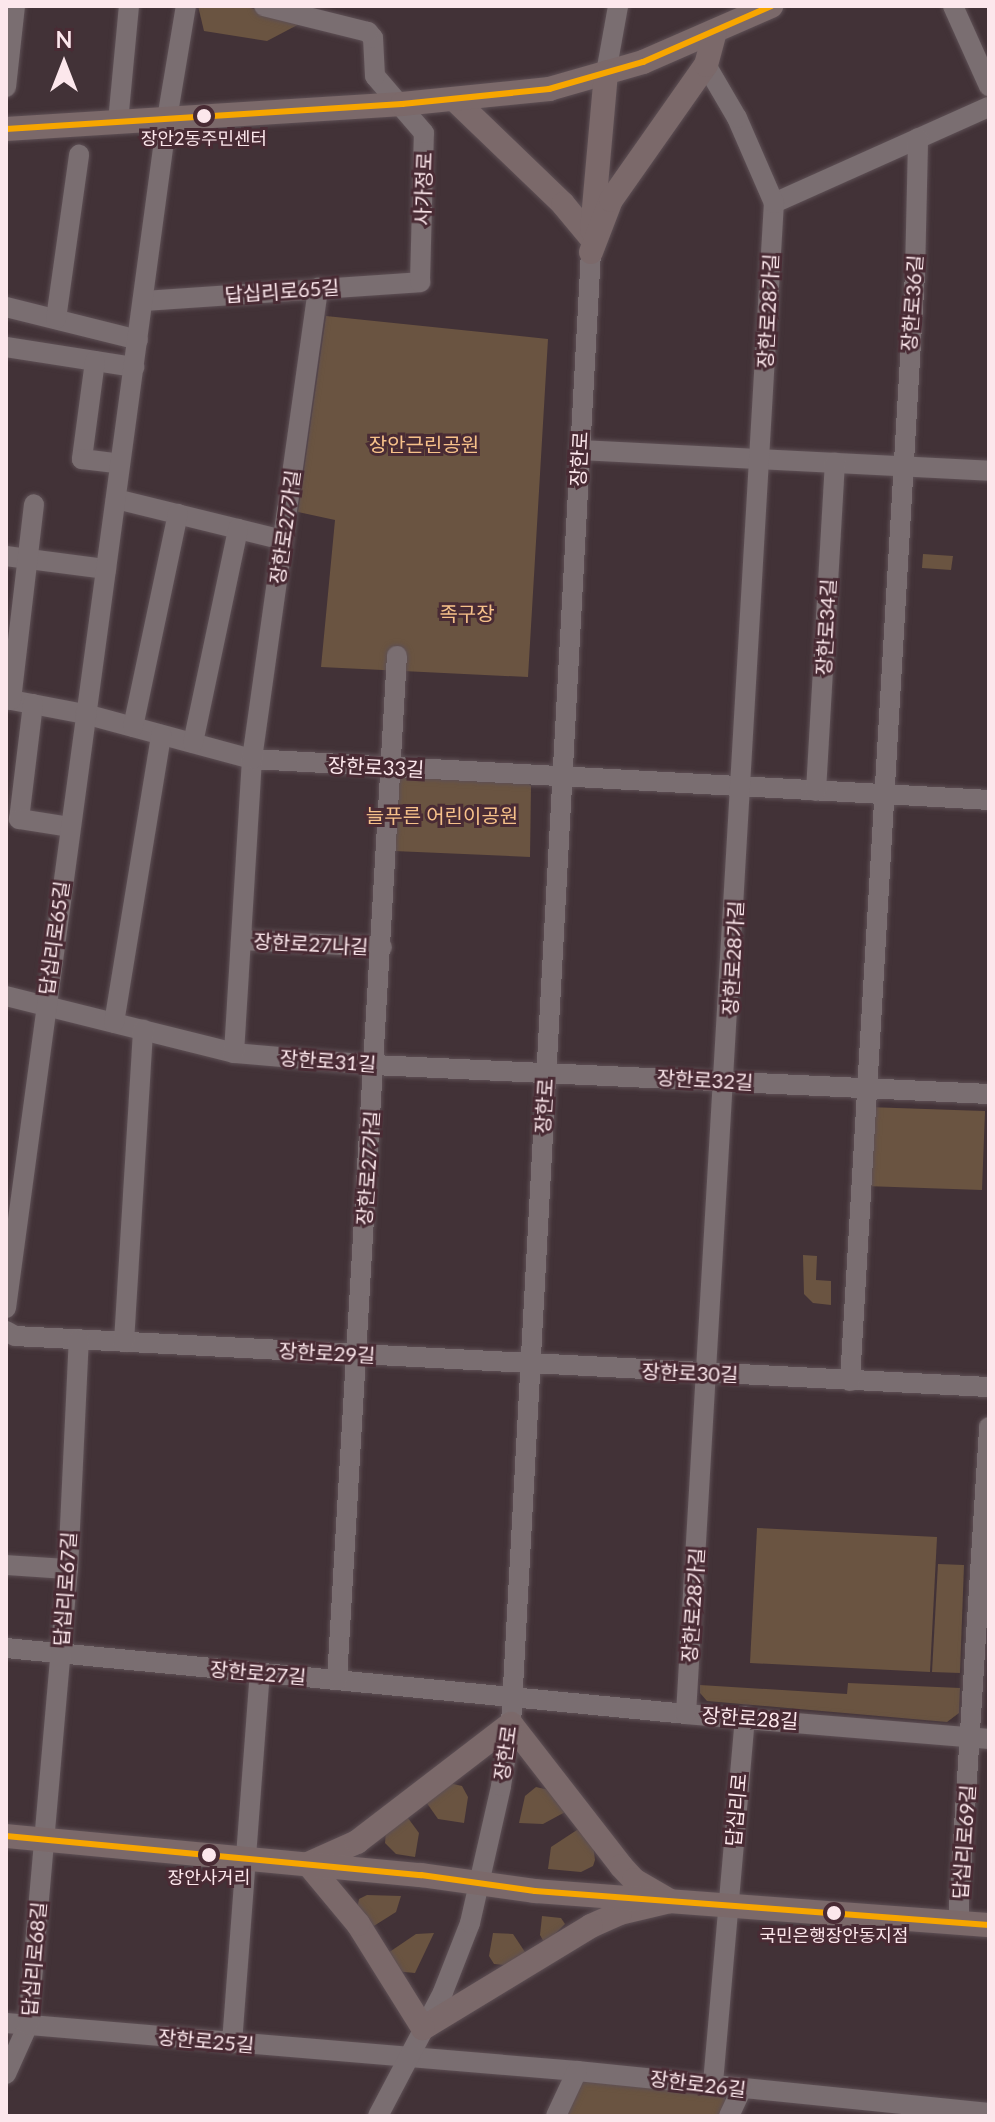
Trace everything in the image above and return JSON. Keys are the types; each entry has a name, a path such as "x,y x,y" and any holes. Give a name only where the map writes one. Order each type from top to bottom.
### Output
{"main road":[{"path":"6,129 402,104 549,89 643,62 771,6"},
{"path":"591,246 611,200 706,65 715,32"},
{"name":"장한로","path":"591,246 606,73"},
{"path":"454,99 563,204 591,246"},
{"path":"308,1864 357,1842 511,1724 621,1866 634,1880 670,1901"},
{"path":"6,1836 670,1901 989,1925"},
{"path":"308,1864 358,1924 423,2028 591,1926 620,1913 670,1901"}],"street":[{"path":"6,87 15,6"},
{"path":"118,122 129,6"},
{"name":"답십리로65길","path":"6,1308 15,1173 45,1005 167,119 186,6"},
{"path":"267,6 334,14"},
{"path":"606,73 618,6"},
{"path":"953,6 989,86"},
{"name":"사가정로","path":"334,14 368,32 373,38 375,76 424,133 420,282"},
{"name":"장한로28가길","path":"686,1714 726,1081 774,203 737,118 706,65"},
{"path":"774,203 989,107"},
{"name":"장한로36길","path":"902,467 915,274 918,138"},
{"path":"56,319 78,185 79,155"},
{"name":"장한로","path":"378,2116 443,1992 470,1923 501,1786 511,1724 591,246"},
{"name":"답십리로65길","path":"143,301 420,282"},
{"name":"장한로27가길","path":"234,1053 252,759 318,288"},
{"path":"6,307 138,340"},
{"path":"6,347 134,367"},
{"path":"95,361 82,459 120,464"},
{"path":"580,450 989,471"},
{"name":"장한로34길","path":"816,791 835,463"},
{"path":"850,1381 865,1088 886,794 902,467"},
{"path":"116,499 283,540"},
{"name":"장한로33길","path":"34,504 9,699 85,714 252,759 562,777"},
{"path":"133,727 178,514"},
{"path":"193,743 238,529"},
{"path":"6,556 106,569"},
{"name":"장한로27가길","path":"337,1680 389,834 389,768 397,656"},
{"path":"33,704 19,819 70,827"},
{"path":"114,1023 161,735"},
{"path":"562,777 989,800"},
{"name":"장한로27나길","path":"241,940 382,947"},
{"name":"장한로31길","path":"6,996 234,1053 374,1065 546,1072"},
{"path":"124,1342 143,1030"},
{"name":"장한로32길","path":"546,1072 989,1094"},
{"name":"장한로29길","path":"6,1331 15,1336 529,1364"},
{"name":"답십리로67길","path":"44,1839 68,1569 79,1339"},
{"name":"장한로30길","path":"529,1364 989,1387"},
{"name":"답십리로69길","path":"958,1922 980,1738 989,1427"},
{"path":"6,1565 68,1569"},
{"name":"장한로27길","path":"6,1648 511,1696"},
{"path":"232,2043 260,1673"},
{"name":"장한로28길","path":"511,1696 980,1738"},
{"name":"답십리로","path":"713,2083 745,1716"},
{"name":"답십리로68길","path":"6,2074 28,2025 44,1839"},
{"name":"장한로25길","path":"6,2023 407,2058"},
{"name":"장한로26길","path":"407,2058 713,2083 741,2090 916,2111 989,2113"},
{"path":"556,2116 577,2071"},
{"path":"729,2116 741,2090"}],"green space":[{"path":"198,6 242,6 305,21 267,41 204,31"},
{"name":"장안근린공원","path":"326,316 548,339 528,677 321,667 335,520 298,512"},
{"path":"923,554 953,556 951,570 922,568"},
{"name":"늘푸른 어린이공원","path":"405,774 523,779 531,786 530,857 394,851 397,783"},
{"path":"867,1107 985,1111 982,1190 865,1186"},
{"path":"803,1255 817,1256 816,1280 831,1281 831,1305 813,1303 804,1294"},
{"path":"757,1528 937,1537 930,1672 750,1663"},
{"path":"938,1564 964,1565 960,1673 932,1672"},
{"path":"848,1683 960,1688 959,1713 947,1722 707,1701 700,1693 700,1685 847,1694"},
{"path":"449,1783 462,1786 468,1797 464,1823 438,1819 424,1799"},
{"path":"536,1787 549,1790 567,1811 543,1824 519,1823 525,1796"},
{"path":"405,1814 419,1833 415,1857 396,1854 385,1843 386,1831"},
{"path":"580,1828 593,1844 593,1866 581,1872 548,1869 551,1847"},
{"path":"367,1895 401,1896 396,1912 369,1929 357,1909 359,1899"},
{"path":"542,1916 561,1918 565,1924 545,1944 540,1935"},
{"path":"434,1933 415,1973 394,1971 385,1955 416,1934"},
{"path":"493,1933 513,1934 527,1955 504,1965 494,1964 489,1956"},
{"path":"584,2078 719,2090 731,2107 727,2116 567,2116"}],"transit line":[{"path":"6,129 402,104 549,89 643,62 771,6"},
{"path":"6,1836 421,1875 535,1891 989,1925"}],"place":[{"name":"장안2동주민센터","path":"204,116"},
{"name":"장안사거리","path":"209,1855"},
{"name":"국민은행장안동지점","path":"834,1913"}],"park label":[{"name":"족구장","path":"467,613"}]}
